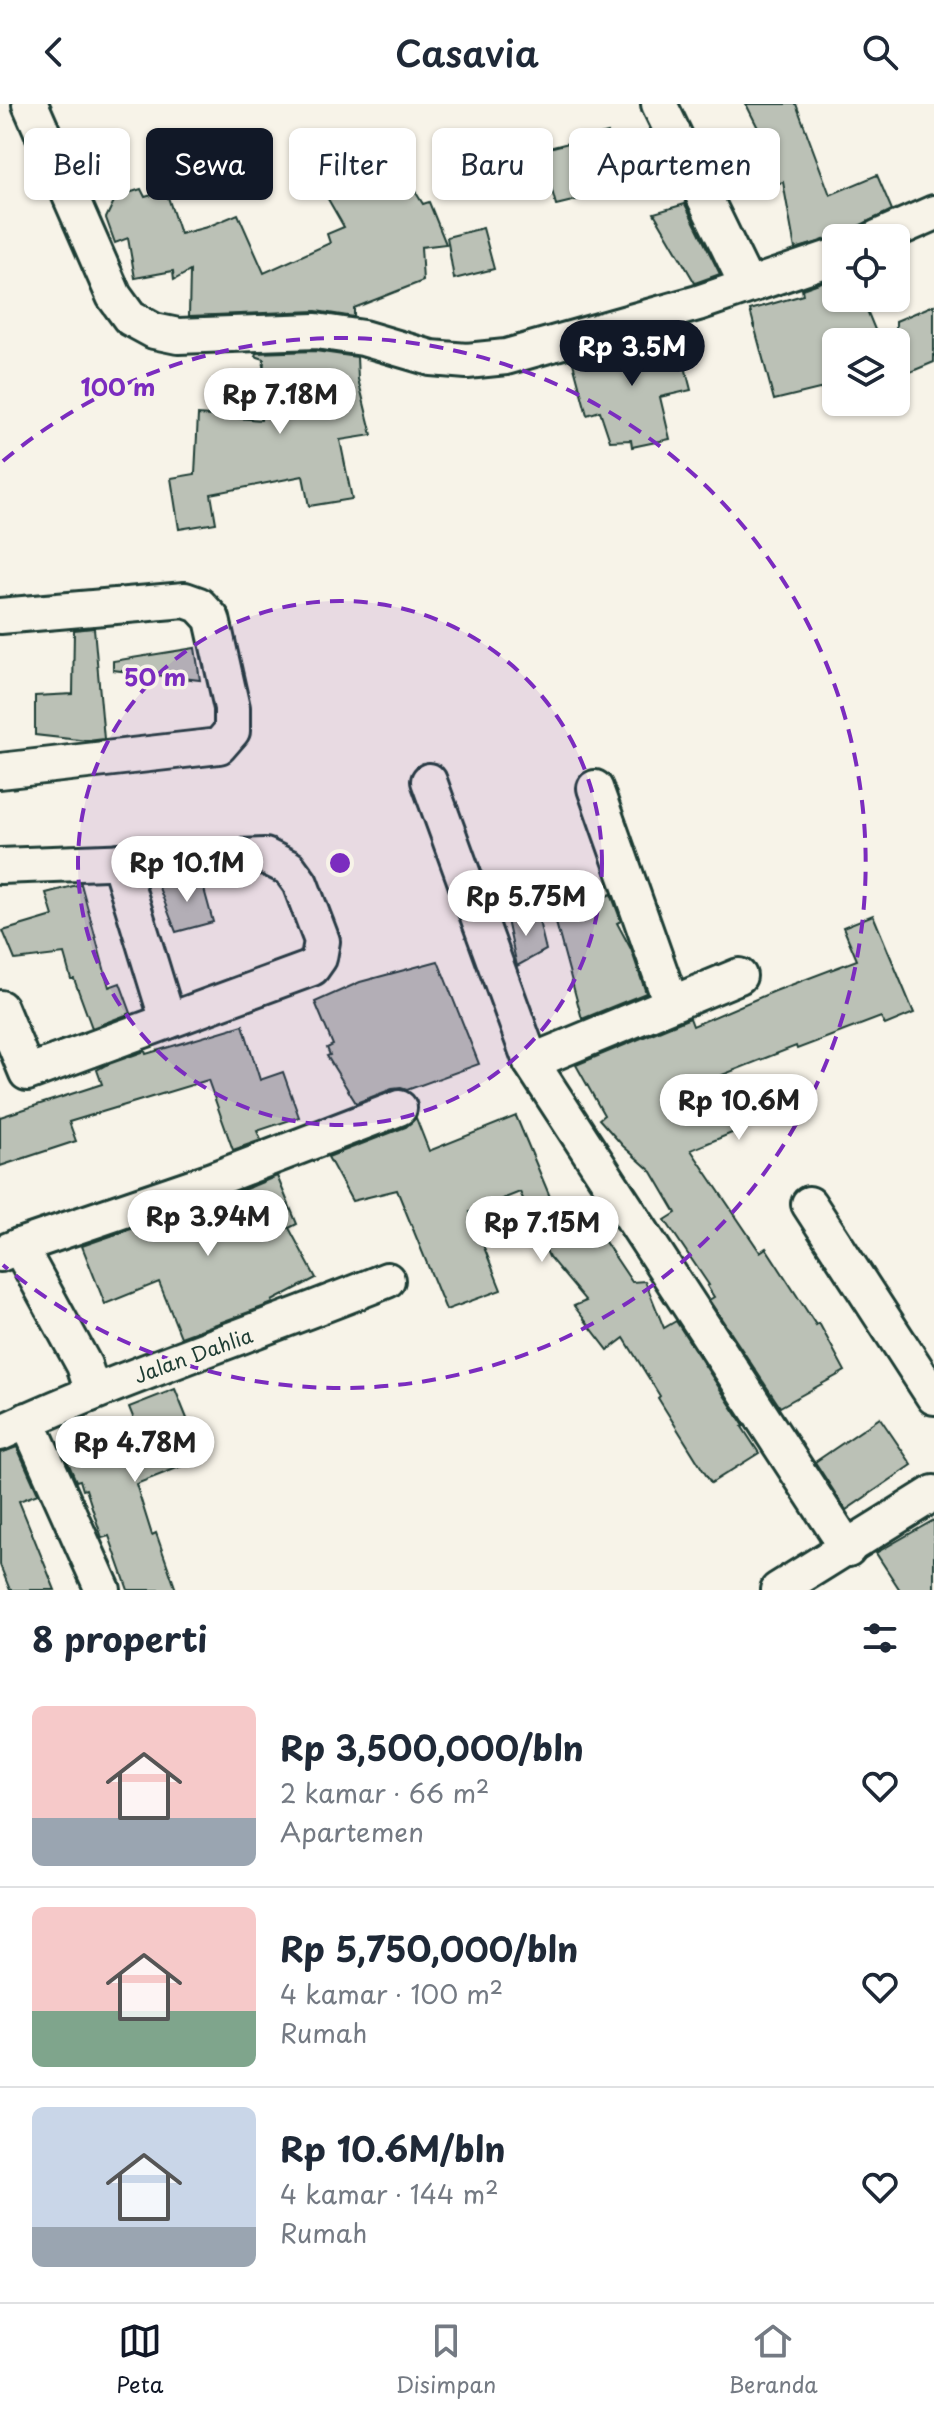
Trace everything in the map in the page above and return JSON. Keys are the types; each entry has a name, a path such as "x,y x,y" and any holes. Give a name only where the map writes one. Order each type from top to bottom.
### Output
{"street":[{"path":"30,104 114,296 130,318 154,331 178,336 316,331 363,338 431,358 467,361 506,357 698,303 822,261"},
{"path":"659,104 747,285"},
{"path":"909,224 934,213"},
{"path":"0,616 185,600 199,605 212,619 232,708 232,731 219,746 0,771"},
{"path":"429,781 531,1062 848,1549"},
{"path":"595,788 671,1003"},
{"path":"0,866 265,856 289,868 300,883 322,941 319,958 312,968 13,1078 0,1008"},
{"path":"119,861 168,1021"},
{"path":"531,1062 739,976"},
{"path":"93,1392 84,1365 9,1250 212,1180 399,1108"},
{"path":"809,1204 934,1397"},
{"name":"Jalan Dahlia","path":"13,1426 93,1392 387,1280"},
{"path":"13,1426 103,1590"},
{"path":"778,1590 934,1493"}],"building":[{"path":"746,104 796,104 830,195 877,175 892,210 863,224 822,224 822,241 795,249 783,182 780,183 780,128 758,128"},
{"path":"569,143 569,200 577,200 556,205 553,194 553,147"},
{"path":"141,189 146,200 169,200 180,234 238,214 264,273 330,243 327,234 344,227 329,200 416,200 416,193 423,204 429,202 446,244 421,247 423,281 354,308 354,317 316,311 189,316 190,271 174,280 173,271 135,278 128,238 115,243 106,218 115,200 130,200 130,193"},
{"path":"685,204 720,274 695,283 654,213"},
{"path":"483,228 494,269 454,279 447,237"},
{"path":"822,282 822,312 868,312 874,328 822,328 822,388 774,400 750,310 803,295 802,289"},
{"path":"934,305 934,362 910,372 910,328 896,328 896,321"},
{"path":"646,339 648,347 678,339 691,390 660,397 670,439 632,447 631,440 610,441 600,411 587,415 572,359"},
{"path":"315,351 357,357 358,379 372,435 340,440 352,499 309,506 303,476 211,494 216,523 179,529 171,478 195,474 198,415 261,420 264,359 255,356 256,353"},
{"path":"94,628 104,739 88,741 35,735 35,696 73,694 74,630"},
{"path":"195,648 200,680 113,670 113,661"},
{"path":"201,878 213,922 176,932 158,885"},
{"path":"81,884 109,987 120,983 131,1013 92,1028 64,954 15,960 3,931 53,916 46,893"},
{"path":"611,894 621,921 617,923 631,949 646,993 582,1019 555,919"},
{"path":"537,913 546,950 517,966 507,920"},
{"path":"873,915 914,1013 885,1025 881,1017 722,1075 744,1128 691,1150 760,1252 766,1248 816,1325 819,1323 845,1371 780,1407 709,1300 714,1297 709,1285 665,1220 676,1213 652,1172 599,1119 604,1115 576,1065 690,1018 693,1026 857,960 843,927"},
{"path":"438,961 479,1064 407,1090 392,1089 356,1103 327,1056 330,1055 327,1048 333,1045 315,1002 360,982"},
{"path":"243,1025 260,1080 283,1072 299,1117 257,1131 261,1140 233,1150 208,1080 69,1122 76,1141 0,1166 0,1117 102,1084 97,1070 106,1065 145,1051 146,1054"},
{"path":"516,1116 558,1216 583,1209 632,1282 645,1281 664,1328 676,1321 759,1453 711,1483 624,1338 608,1350 574,1306 586,1301 549,1257 520,1192 470,1212 501,1290 446,1310 397,1190 352,1201 328,1157 406,1127 416,1118 429,1151"},
{"path":"277,1176 297,1224 289,1228 316,1278 273,1303 181,1337 159,1282 105,1304 82,1246 198,1209"},
{"path":"175,1389 203,1458 136,1484 152,1535 156,1533 176,1590 128,1590 109,1536 102,1538 86,1489 83,1490 80,1480 76,1481 63,1451 137,1427 129,1407"},
{"path":"880,1418 912,1465 846,1510 815,1462"},
{"path":"17,1447 38,1494 19,1501 55,1590 10,1590 0,1565 0,1453"},
{"path":"934,1520 934,1590 900,1590 876,1553"}]}
